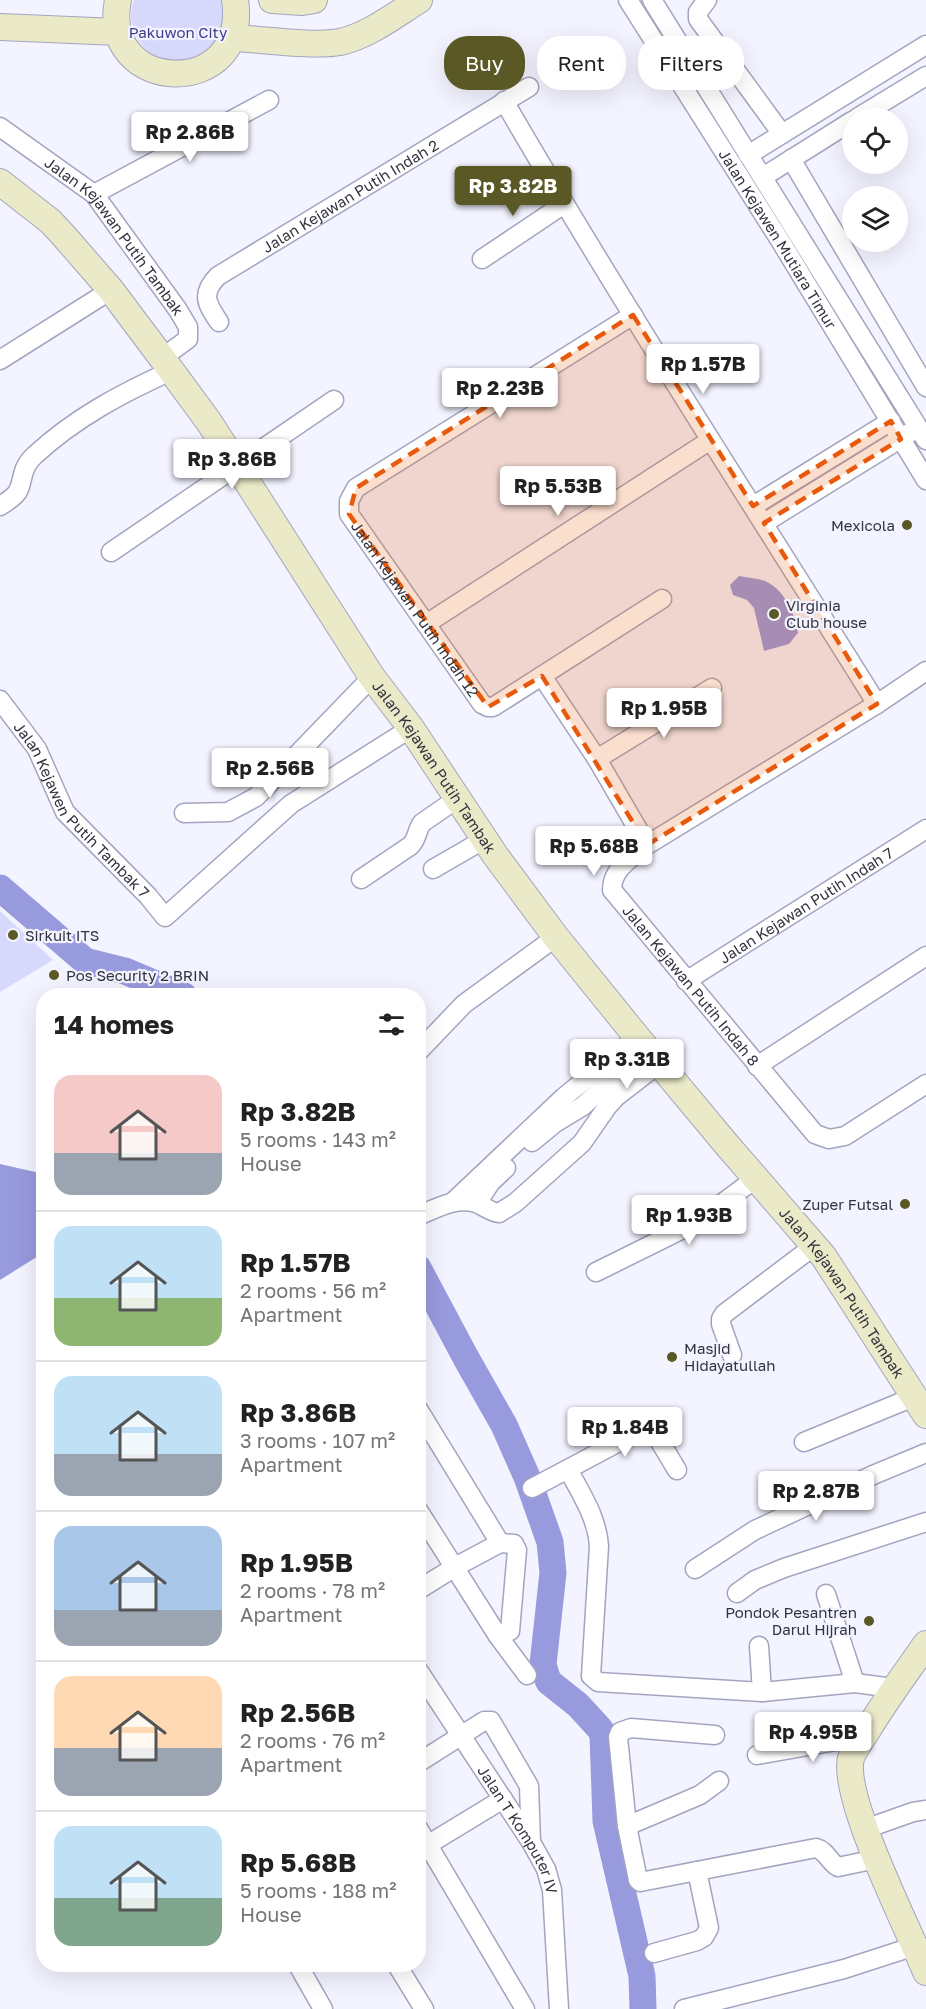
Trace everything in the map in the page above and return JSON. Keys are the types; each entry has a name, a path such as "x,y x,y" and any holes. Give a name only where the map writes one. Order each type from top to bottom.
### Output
{"street":[{"path":"118,0 115,13 118,32 126,49 139,62 155,71 173,75 191,73 208,65 222,53 232,38 236,25 235,0"},
{"path":"272,0 308,1 307,42"},
{"path":"232,38 340,42 367,32 419,0"},
{"name":"Jalan Kejawen Mutiara Timur","path":"628,0 926,480"},
{"name":"Jalan Kejawen Mutiara Timur","path":"652,0 922,434"},
{"path":"707,0 698,12 698,19 782,135"},
{"path":"0,27 118,32"},
{"path":"748,155 919,50 926,69"},
{"path":"873,108 926,76"},
{"name":"Jalan Kejawan Putih Indah 2","path":"219,322 208,306 207,299 209,287 218,276 529,87"},
{"path":"94,195 269,100"},
{"path":"504,101 564,204 709,441 764,523 877,704"},
{"name":"Jalan Kejawan Putih Tambak","path":"0,127 94,195 178,310 188,327 189,334 185,343 167,364"},
{"path":"763,177 842,128"},
{"path":"791,159 926,387"},
{"name":"Jalan Kejawan Putih Tambak","path":"0,182 50,221 111,290 167,364 209,422 372,677 411,728 485,839 556,937 755,1179 824,1257 921,1406"},
{"path":"482,259 564,204"},
{"path":"0,360 111,290"},
{"name":"Jalan Kejawan Putih Indah 12","path":"542,676 493,707 482,704 349,514 349,501 356,488 633,315"},
{"path":"0,506 15,495 19,489 22,471 26,465 84,416 135,387 167,364"},
{"path":"111,552 334,400"},
{"path":"753,506 891,421"},
{"path":"764,523 901,438 922,434"},
{"path":"426,624 709,441"},
{"path":"647,845 597,759 542,676 662,599"},
{"name":"Jalan Kejawan Putih Indah 8","path":"926,671 877,704 647,845 618,869 612,880 612,890 815,1134 829,1139 845,1136 926,1084"},
{"path":"184,813 228,812 256,798 372,677"},
{"path":"597,759 712,688"},
{"name":"Jalan Kejawen Putih Tambak 7","path":"0,700 37,749 65,812 148,896 165,917 291,804 411,728"},
{"path":"361,879 416,841 418,829 422,823 458,798"},
{"name":"Jalan Kejawan Putih Indah 7","path":"686,981 926,829"},
{"path":"433,869 485,839"},
{"path":"426,1044 464,1004 556,937"},
{"path":"757,1066 926,956"},
{"path":"477,1203 491,1182 531,1144 555,1123 583,1106 648,1049"},
{"path":"454,1202 477,1203 491,1212 499,1213 515,1203 582,1143 648,1049"},
{"path":"426,1213 454,1202 564,1096 648,1049"},
{"path":"583,1106 600,1120"},
{"path":"596,1272 697,1222 755,1179"},
{"path":"732,1355 721,1323 724,1314 814,1246"},
{"path":"804,1442 921,1406"},
{"path":"426,1422 500,1543"},
{"path":"532,1488 647,1427 653,1430 677,1470"},
{"path":"695,1569 755,1530 926,1453"},
{"path":"568,1469 594,1517 598,1531 591,1676 594,1681 762,1692 855,1683 893,1688"},
{"path":"426,1522 498,1636 527,1675"},
{"path":"737,1593 755,1580 784,1568 926,1522"},
{"path":"426,1585 500,1543 514,1544 517,1550 510,1630 498,1636"},
{"path":"826,1594 855,1683"},
{"path":"926,1644 893,1688 851,1757 849,1770 865,1829 876,1859 926,1972"},
{"path":"759,1646 762,1692"},
{"name":"Jalan T Komputer IV","path":"426,1682 531,1842 546,1869 552,1890 559,2009"},
{"path":"426,1758 484,1721 491,1721 529,1786 531,1842"},
{"path":"715,1735 631,1728 620,1732 618,1737 627,1826 640,1882 816,1848 822,1849 838,1867 876,1859"},
{"path":"757,1755 864,1736"},
{"path":"627,1826 700,1795 719,1781"},
{"path":"429,1844 503,1799"},
{"path":"865,1829 913,1812 926,1810"},
{"path":"426,1840 525,2009"},
{"path":"654,1953 697,1941 704,1937 709,1928 697,1871"},
{"path":"684,2009 844,1969 915,1946"},
{"path":"302,1972 323,2009"},
{"path":"401,1972 424,2009"}],"highlighted area":[{"path":"633,315 753,506 891,421 901,439 764,523 877,704 647,845 542,676 488,707 349,514 356,488"}],"green space":[{"name":"Pakuwon City","path":"134,0 221,0 225,18 219,43 213,49 181,63 158,58 148,52 135,34 131,12"},
{"name":"Sirkuit ITS","path":"0,911 53,960 0,992"}],"water":[{"name":"Virginia Club house","path":"739,576 767,582 784,597 792,611 798,633 789,644 764,651 754,608 747,600 733,595 730,585"},
{"path":"0,1164 36,1172 36,1257 0,1280"}],"waterway":[{"path":"0,888 85,961 125,971 165,988"},
{"path":"426,1283 504,1425 527,1477 550,1542 553,1573 543,1664 549,1682 578,1705 603,1735 606,1821 642,1976 643,2009"}],"place":[{"name":"Mexicola","path":"907,525"},
{"name":"Virginia Club house","path":"774,614"},
{"name":"Sirkuit ITS","path":"13,935"},
{"name":"Pos Security 2 BRIN","path":"54,975"},
{"name":"Zuper Futsal","path":"905,1204"},
{"name":"Masjid Hidayatullah","path":"672,1357"},
{"name":"Pondok Pesantren Darul Hijrah","path":"869,1621"}]}
